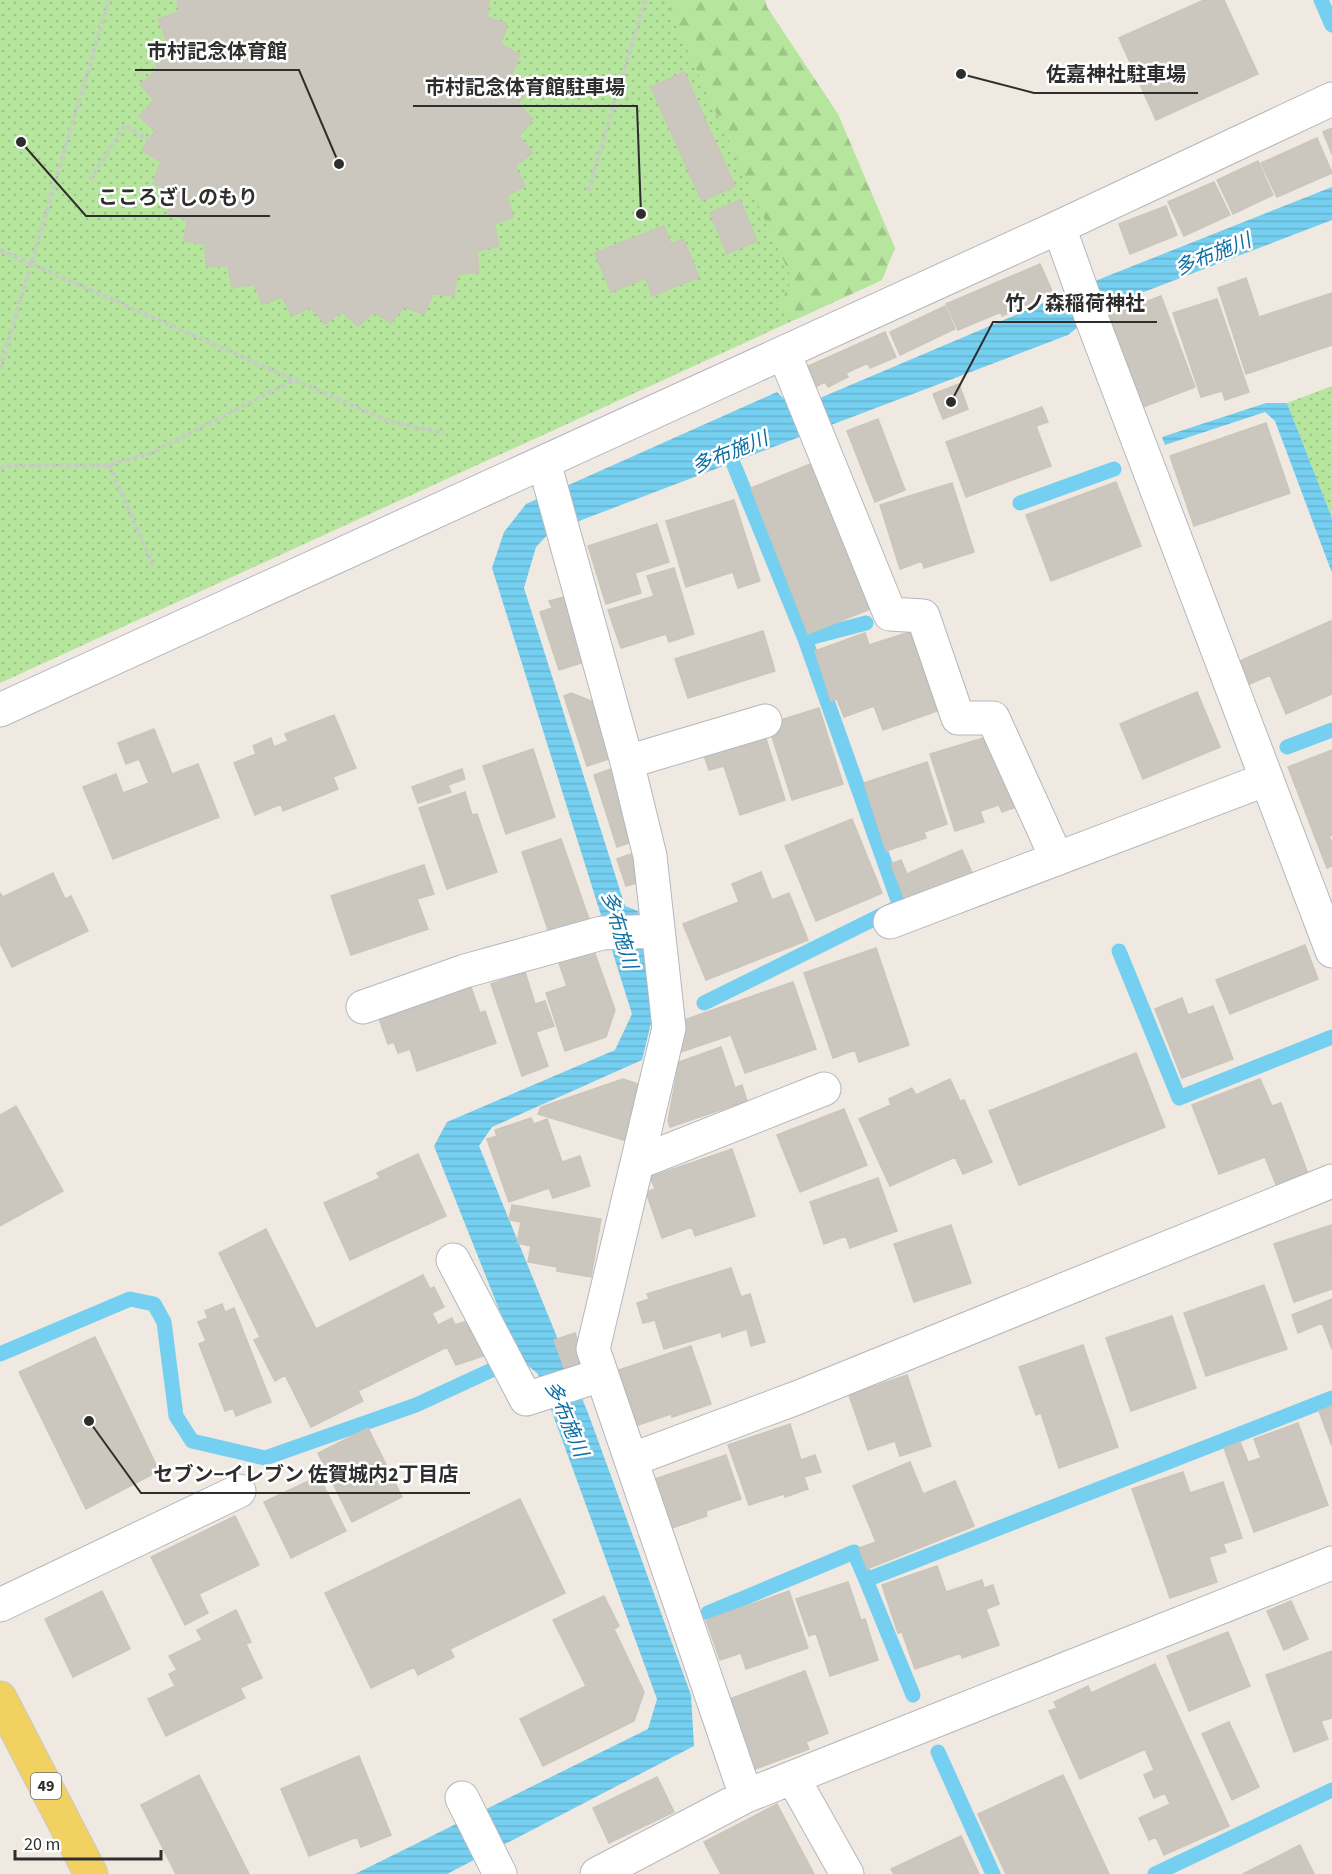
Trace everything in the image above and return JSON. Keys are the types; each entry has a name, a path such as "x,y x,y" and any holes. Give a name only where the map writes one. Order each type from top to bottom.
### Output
{"main road":[{"name":"49","path":"0,1698 91,1874"}],"street":[{"path":"0,710 547,474 784,353 1332,99"},
{"path":"1059,227 1267,779 1320,884 1332,951"},
{"path":"784,353 890,614 923,616 958,717 993,718 1057,859"},
{"path":"547,474 627,762 650,856 669,1028 592,1349 746,1796"},
{"path":"627,762 765,721"},
{"path":"890,922 1267,779"},
{"path":"363,1007 465,971 602,933 658,931"},
{"path":"637,1163 824,1089"},
{"path":"631,1460 799,1397 1332,1181"},
{"path":"453,1260 514,1375 601,1375"},
{"path":"0,1605 239,1491"},
{"path":"597,1874 746,1796 1332,1563"},
{"path":"793,1778 847,1874"},
{"path":"462,1798 496,1867"}],"path":[{"path":"0,369 109,0"},
{"path":"588,191 645,0"},
{"path":"90,180 124,125 149,141"},
{"path":"0,250 390,422 444,432"},
{"path":"0,469 4,466 109,465 151,453 294,380"},
{"path":"109,465 153,565"}],"green space":[{"path":"0,0 757,0 882,280 0,683"},
{"path":"670,0 765,0 767,7 838,114 895,248 882,280 799,318 778,308 792,279 671,14"},
{"path":"1332,386 1332,518 1287,403"}],"water":[{"name":"多布施川","path":"1332,187 1332,220 1102,308 1068,335 550,532 536,547 524,588 625,906 638,911 653,1015 642,1060 492,1127 479,1146 588,1413 691,1695 694,1746 447,1874 355,1874 648,1729 657,1699 538,1374 518,1357 434,1146 447,1122 615,1050 632,1014 492,568 504,532 526,504 777,392 794,409 1105,277"},
{"path":"1266,403 1287,403 1332,518 1332,573 1275,421 1265,412 1165,445 1162,437"}],"building":[{"path":"177,0 489,0 487,17 507,24 501,44 520,55 512,74 530,86 518,104 533,119 519,136 533,153 515,166 525,186 507,196 513,217 494,224 499,246 477,251 479,272 457,274 454,296 433,294 424,314 404,307 391,323 374,312 358,326 342,312 325,324 311,307 292,316 282,297 262,304 254,284 232,288 228,266 206,266 205,244 184,241 187,220 167,213 172,192 153,183 161,162 142,150 155,131 139,116 154,100 140,84 158,70 149,50 166,40 158,19 179,12"},
{"path":"1204,0 1224,0 1258,74 1156,120 1119,38"},
{"path":"684,72 735,186 702,201 651,87"},
{"path":"1332,128 1332,154 1323,132"},
{"path":"1317,138 1332,173 1277,197 1261,163"},
{"path":"1258,161 1273,195 1233,214 1217,180"},
{"path":"1214,182 1230,215 1184,236 1168,202"},
{"path":"740,200 757,241 727,254 710,213"},
{"path":"1166,206 1177,235 1130,254 1119,224"},
{"path":"664,226 671,244 683,239 699,277 652,296 646,278 611,292 595,253"},
{"path":"1040,264 1053,293 1002,316 1001,312 958,330 946,304"},
{"path":"1246,278 1259,317 1332,293 1332,345 1246,374 1218,288"},
{"path":"1161,296 1195,387 1143,407 1109,316"},
{"path":"1217,299 1249,392 1225,400 1222,391 1201,397 1173,313"},
{"path":"945,306 955,329 900,355 890,332"},
{"path":"885,332 896,357 870,368 868,363 846,373 848,377 828,387 825,382 813,388 804,368"},
{"path":"959,384 968,409 943,419 933,394"},
{"path":"1042,407 1048,422 1036,426 1051,466 966,497 946,442"},
{"path":"878,419 905,490 875,502 847,431"},
{"path":"1266,423 1290,493 1194,526 1170,456"},
{"path":"813,463 870,609 808,634 751,488"},
{"path":"1116,482 1141,546 1051,581 1026,515"},
{"path":"952,483 974,552 924,568 922,561 900,569 880,505"},
{"path":"734,500 760,581 738,588 733,572 686,587 666,521"},
{"path":"657,524 669,562 635,573 641,593 606,604 588,546"},
{"path":"674,568 694,634 669,642 666,634 621,648 608,610 654,596 647,576"},
{"path":"564,597 584,662 559,670 540,612 552,608 549,601"},
{"path":"1331,621 1332,694 1286,714 1270,675 1250,684 1240,661"},
{"path":"763,631 775,671 688,698 675,659"},
{"path":"910,632 937,711 883,730 874,706 844,717 837,699 831,701 815,651 865,633 869,645"},
{"path":"1197,692 1220,747 1143,779 1120,724"},
{"path":"571,693 594,702 612,758 587,766 564,696"},
{"path":"819,708 843,784 792,800 768,724"},
{"path":"334,715 356,768 333,777 338,789 283,811 281,804 255,815 234,763 256,754 253,746 271,738 274,747 288,741 285,734"},
{"path":"154,729 172,774 198,764 219,817 113,859 83,787 116,774 123,793 149,783 139,759 126,764 118,743"},
{"path":"763,729 785,800 740,815 724,766 709,770 702,749"},
{"path":"990,736 1016,807 1002,812 999,805 980,811 984,822 955,831 930,754"},
{"path":"533,749 555,817 506,834 483,766"},
{"path":"1332,750 1332,835 1329,836 1332,844 1332,866 1327,868 1288,767"},
{"path":"927,762 947,824 924,832 926,838 886,851 864,783"},
{"path":"462,769 465,779 448,785 451,792 418,803 412,787"},
{"path":"611,769 622,801 618,802 631,842 617,847 594,775"},
{"path":"465,792 472,815 477,814 497,872 447,889 419,808"},
{"path":"852,819 882,893 816,921 785,846"},
{"path":"561,839 589,919 549,933 522,852"},
{"path":"962,850 974,877 907,905 891,864 901,860 907,874"},
{"path":"631,854 640,882 626,886 617,859"},
{"path":"424,865 434,894 417,899 428,929 351,955 331,896"},
{"path":"761,872 772,900 789,893 808,940 706,980 683,924 739,902 732,884"},
{"path":"53,873 65,899 71,896 88,931 12,967 0,943 0,893 3,897"},
{"path":"1305,945 1318,979 1230,1014 1216,980"},
{"path":"876,948 909,1045 859,1062 855,1050 833,1058 804,973"},
{"path":"594,951 615,1010 606,1037 565,1051 546,993 567,986 559,963"},
{"path":"525,972 535,1004 545,1001 554,1026 536,1032 548,1066 522,1076 491,984"},
{"path":"793,982 816,1049 745,1073 731,1035 678,1053 684,1020"},
{"path":"470,984 480,1013 485,1011 496,1043 417,1071 410,1049 398,1053 394,1042 388,1044 378,1016"},
{"path":"1182,998 1188,1015 1213,1006 1233,1059 1182,1078 1155,1009"},
{"path":"721,1047 735,1088 742,1085 747,1101 670,1127 668,1121 679,1062"},
{"path":"1136,1053 1165,1127 1019,1185 989,1111"},
{"path":"623,1079 644,1086 627,1141 538,1114 541,1107"},
{"path":"950,1079 960,1101 964,1100 992,1162 963,1174 955,1157 890,1186 859,1119 891,1105 889,1099 912,1088 916,1095"},
{"path":"1260,1079 1272,1106 1281,1103 1310,1179 1279,1192 1265,1157 1219,1174 1192,1105"},
{"path":"16,1106 63,1191 0,1226 0,1115"},
{"path":"844,1109 867,1165 800,1192 777,1135"},
{"path":"531,1118 534,1124 547,1119 562,1162 580,1156 590,1186 553,1198 549,1188 509,1202 487,1139 497,1136 495,1130"},
{"path":"732,1149 755,1216 695,1236 692,1227 662,1238 646,1192 655,1189 650,1177"},
{"path":"418,1154 446,1216 350,1260 324,1203 380,1178 377,1173"},
{"path":"878,1178 897,1231 850,1248 846,1236 824,1244 810,1202"},
{"path":"512,1205 601,1219 591,1277 557,1271 557,1267 528,1262 531,1246 517,1243 521,1222 509,1220"},
{"path":"951,1225 971,1283 914,1302 894,1244"},
{"path":"1331,1225 1332,1289 1294,1302 1274,1244"},
{"path":"266,1229 316,1329 423,1275 430,1289 434,1287 444,1307 432,1313 438,1325 452,1318 455,1325 473,1319 486,1355 456,1365 447,1347 358,1391 363,1401 311,1427 285,1375 275,1381 254,1340 260,1337 219,1253"},
{"path":"731,1268 741,1297 750,1294 765,1342 751,1346 747,1329 722,1337 721,1332 664,1349 655,1320 643,1323 637,1303 649,1299 647,1294"},
{"path":"1264,1285 1287,1349 1206,1376 1184,1313"},
{"path":"1332,1299 1332,1349 1322,1323 1298,1333 1292,1315"},
{"path":"222,1304 225,1312 234,1308 271,1402 236,1416 233,1408 225,1411 199,1344 206,1341 198,1322 208,1318 205,1311"},
{"path":"1172,1316 1196,1388 1131,1411 1106,1338"},
{"path":"575,1333 585,1361 564,1368 554,1340"},
{"path":"95,1337 159,1471 86,1509 19,1372"},
{"path":"1083,1345 1118,1447 1059,1468 1041,1413 1036,1415 1019,1367"},
{"path":"691,1346 711,1404 635,1426 616,1371"},
{"path":"907,1375 931,1446 900,1456 895,1441 868,1450 849,1395"},
{"path":"1332,1406 1332,1446 1319,1411"},
{"path":"1298,1423 1328,1505 1254,1532 1224,1448 1240,1442 1248,1462 1261,1458 1254,1439"},
{"path":"790,1424 801,1460 815,1455 821,1472 804,1477 808,1489 749,1505 728,1445"},
{"path":"368,1428 402,1497 352,1522 318,1453"},
{"path":"726,1455 741,1499 706,1511 707,1516 672,1528 655,1479"},
{"path":"910,1462 923,1494 955,1481 974,1526 867,1569 859,1548 876,1542 853,1486"},
{"path":"1183,1472 1190,1493 1223,1482 1242,1538 1223,1544 1226,1552 1209,1557 1217,1582 1170,1598 1132,1489"},
{"path":"319,1476 346,1531 291,1558 264,1502"},
{"path":"520,1499 565,1593 450,1649 454,1657 418,1675 414,1667 371,1688 325,1593"},
{"path":"235,1516 259,1565 199,1594 208,1613 185,1625 151,1557"},
{"path":"937,1566 946,1592 982,1580 984,1588 993,1585 999,1604 986,1609 999,1645 962,1658 961,1653 915,1669 902,1632 898,1633 882,1585"},
{"path":"848,1582 861,1620 865,1619 878,1660 830,1676 816,1633 809,1636 796,1599"},
{"path":"102,1591 130,1649 73,1677 45,1619"},
{"path":"789,1591 808,1648 746,1669 741,1653 720,1660 706,1620"},
{"path":"604,1596 619,1626 614,1629 644,1692 634,1721 543,1766 520,1719 586,1686 553,1620"},
{"path":"1291,1601 1308,1639 1284,1650 1267,1611"},
{"path":"236,1610 251,1642 246,1644 262,1678 240,1688 245,1698 166,1736 148,1699 175,1686 169,1674 177,1670 169,1656 202,1640 197,1630"},
{"path":"1228,1632 1250,1686 1189,1711 1167,1656"},
{"path":"1332,1651 1332,1718 1321,1721 1328,1739 1294,1752 1266,1675"},
{"path":"1155,1664 1229,1826 1164,1855 1156,1837 1149,1840 1139,1818 1170,1804 1165,1793 1154,1798 1144,1775 1154,1770 1145,1749 1080,1779 1049,1711 1057,1708 1054,1702 1088,1686 1091,1693"},
{"path":"805,1671 828,1733 806,1742 809,1749 750,1771 724,1701"},
{"path":"1229,1722 1259,1787 1232,1800 1202,1734"},
{"path":"359,1756 391,1835 361,1847 357,1837 309,1856 281,1789"},
{"path":"199,1775 249,1874 176,1874 141,1805"},
{"path":"1063,1775 1109,1874 1006,1874 978,1814"},
{"path":"657,1777 674,1812 609,1843 593,1808"},
{"path":"777,1804 814,1874 721,1874 704,1842"},
{"path":"961,1836 979,1874 894,1874 891,1869"},
{"path":"1300,1845 1314,1874 1243,1874"}],"waterway":[{"path":"1321,0 1332,25"},
{"name":"多布施川","path":"704,1003 900,906 805,639 729,453"},
{"path":"1020,503 1114,469"},
{"path":"805,639 866,623"},
{"path":"1287,747 1332,730"},
{"path":"1119,951 1179,1098 1332,1037"},
{"path":"0,1354 130,1299 154,1304 164,1322 176,1416 192,1441 265,1458 416,1405 509,1362"},
{"path":"708,1613 854,1552 866,1580 1332,1398"},
{"path":"866,1580 913,1695"},
{"path":"938,1752 993,1874"},
{"path":"1155,1874 1332,1790"}],"place":[{"name":"佐嘉神社駐車場","path":"961,74"},
{"name":"こころざしのもり","path":"21,142"},
{"name":"市村記念体育館","path":"339,164"},
{"name":"市村記念体育館駐車場","path":"641,214"},
{"name":"竹ノ森稲荷神社","path":"951,402"},
{"name":"セブン−イレブン 佐賀城内2丁目店","path":"89,1421"}]}
